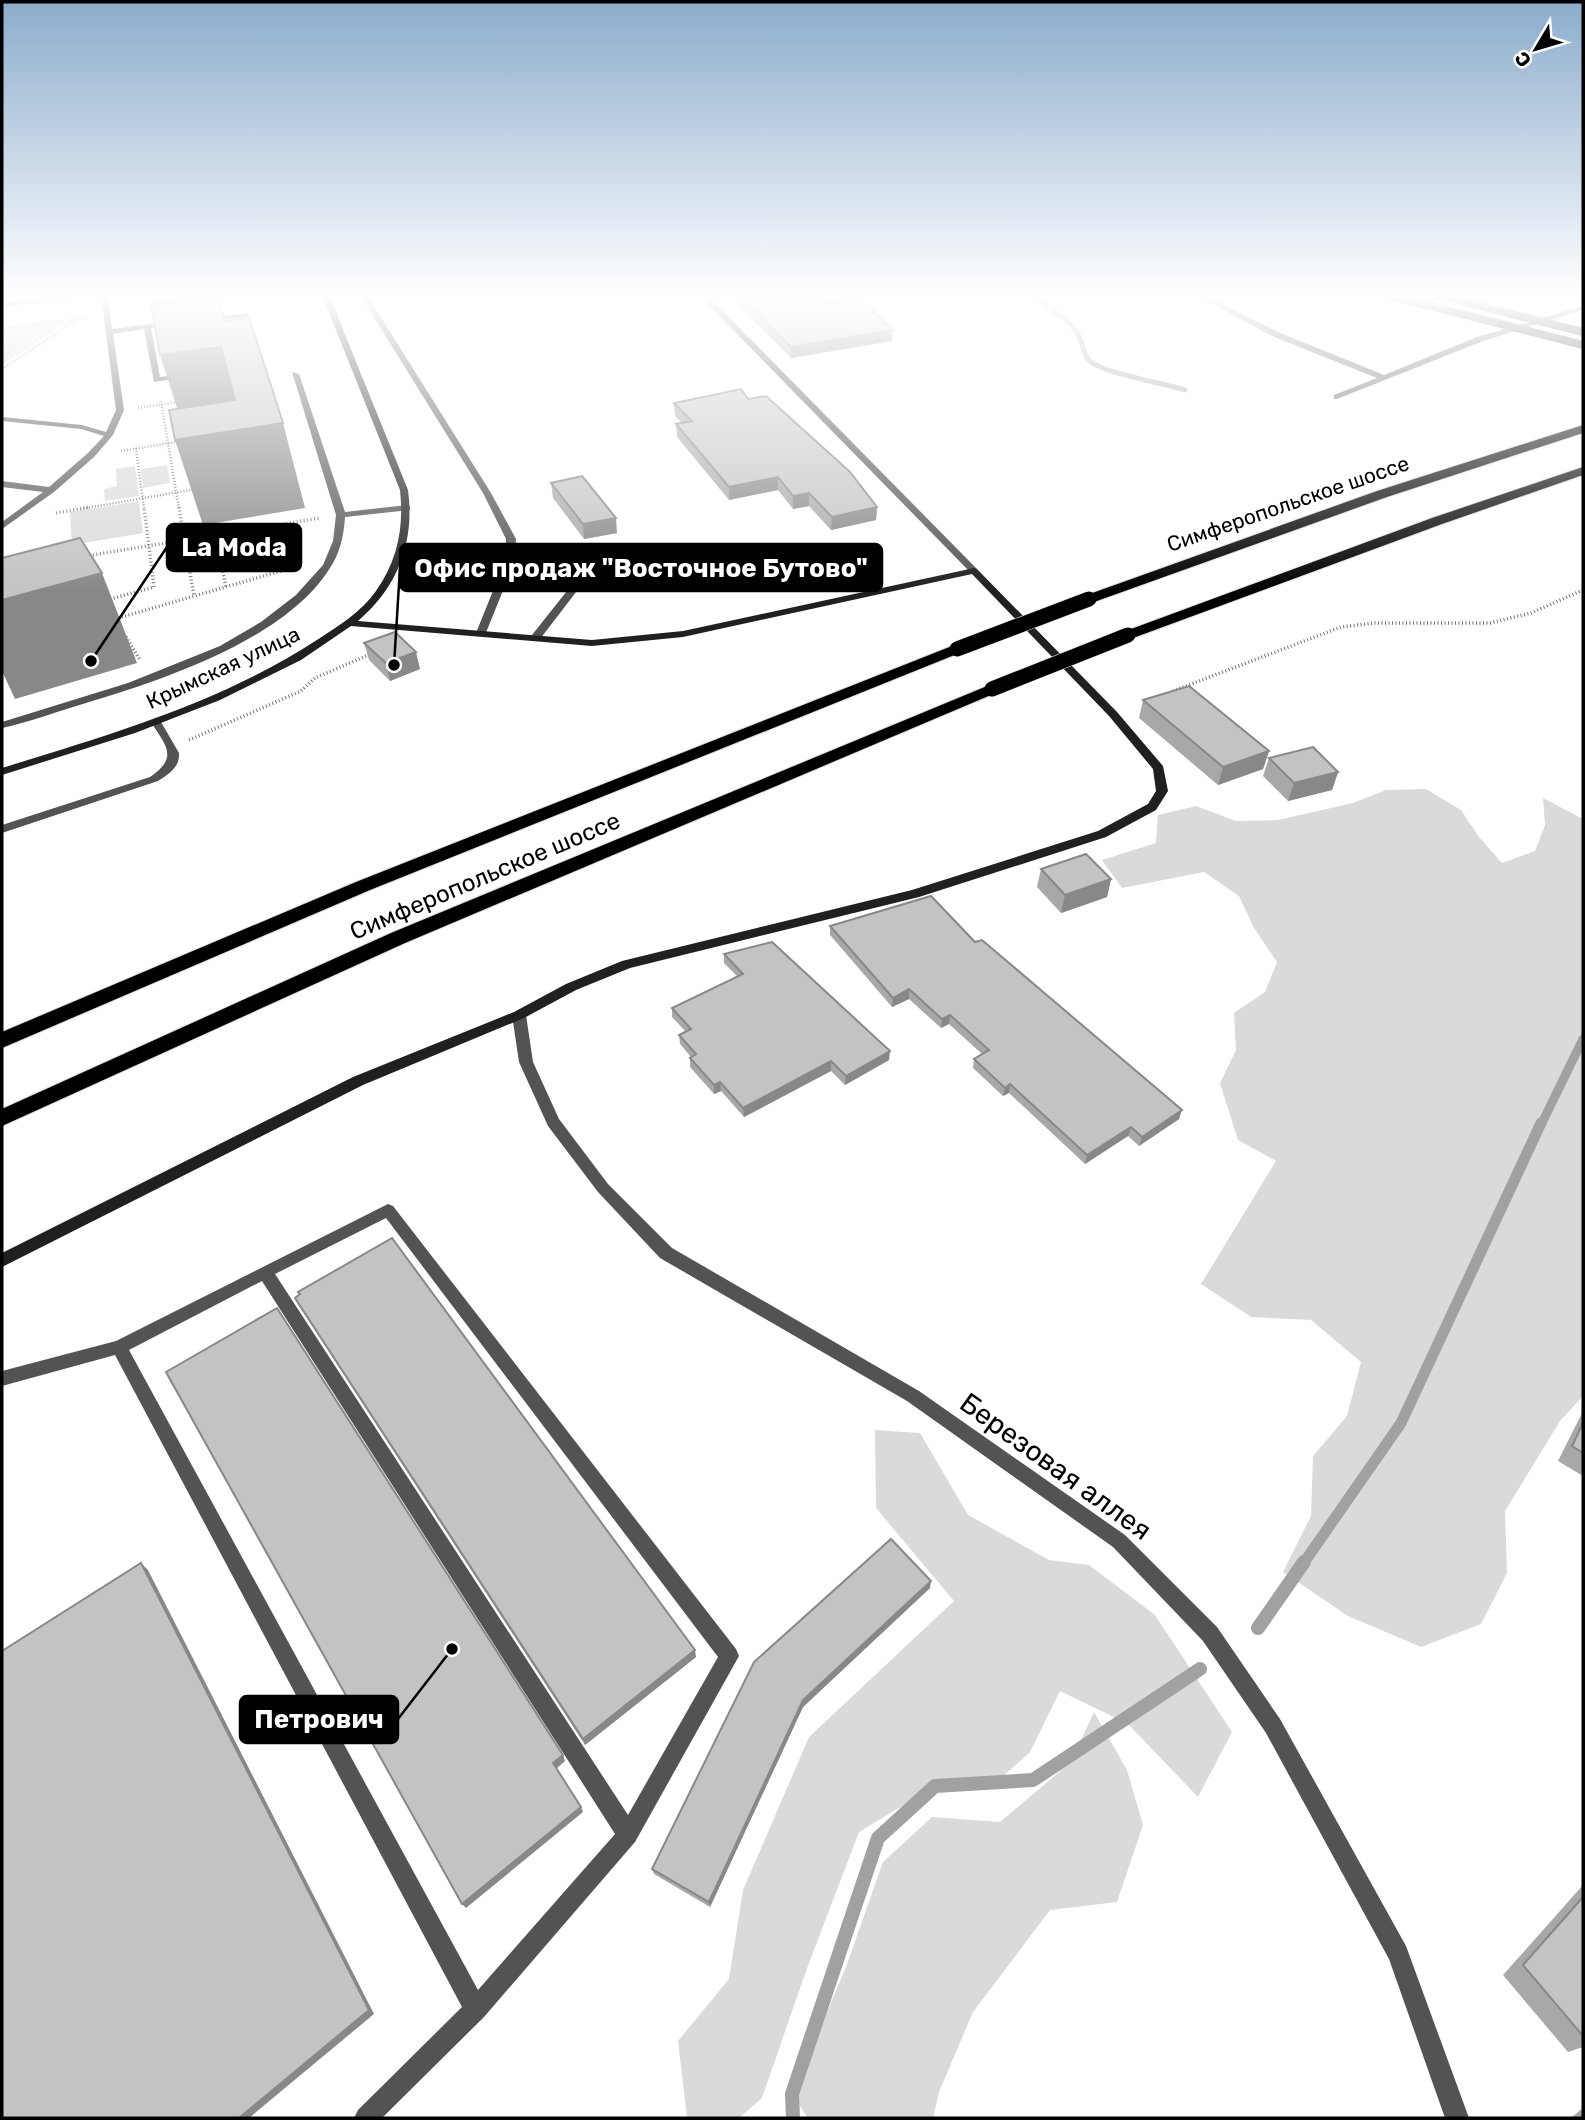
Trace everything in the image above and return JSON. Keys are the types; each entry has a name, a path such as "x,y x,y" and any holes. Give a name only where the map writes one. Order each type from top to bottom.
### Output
{"highway":[{"name":"Симферопольское шоссе","path":"2,1040 363,886 957,649 1382,494 1583,429"},
{"name":"Симферопольское шоссе","path":"2,1118 398,938 992,688 1437,521 1583,471"}],"street":[{"path":"2,526 91,456 109,435 120,410 118,394"},
{"path":"2,725 153,677 205,656 274,618 300,596 327,566 339,540 341,516 301,394"},
{"name":"Крымская улица","path":"2,772 156,722 244,684 306,654 349,623 380,593 396,567 404,545 408,517 404,490 367,394"},
{"path":"425,394 487,493 511,539 510,561 481,633"},
{"path":"2,1260 358,1081 519,1015 570,987 628,964 915,894 1102,834 1152,807 1162,791 1159,768 1113,714 800,394"},
{"path":"1337,397 1345,394"},
{"path":"2,419 82,427 109,435"},
{"path":"2,484 51,490"},
{"path":"341,516 407,508"},
{"path":"349,623 592,643 650,639 974,571"},
{"path":"536,637 585,573"},
{"path":"2,829 154,779 170,770 175,759 172,748 156,722"},
{"name":"Березовая аллея","path":"519,1015 526,1062 553,1122 604,1188 666,1253 913,1396 1119,1541 1210,1634 1273,1727 1398,1954 1457,2118"},
{"path":"2,1378 119,1347 388,1210 729,1656 628,1835 476,2009 366,2118"},
{"path":"265,1272 628,1835"},
{"path":"119,1347 476,2009"}],"path":[{"path":"161,397 194,596"},
{"path":"91,456 182,441"},
{"path":"103,602 154,587 136,448"},
{"path":"48,514 204,488"},
{"path":"318,510 318,529"},
{"path":"82,556 341,516"},
{"path":"215,534 226,587"},
{"path":"103,622 306,564 297,574"},
{"path":"1164,695 1341,627 1370,621 1474,624 1500,622 1583,590"},
{"path":"115,618 144,667"},
{"path":"172,748 301,691 315,678 346,663 379,651"}],"shaded area":[{"path":"167,465 170,483 143,488 141,469"},
{"path":"135,466 139,496 105,501 104,489 117,486 116,469"},
{"path":"139,501 143,533 72,545 70,512"},
{"path":"1426,789 1461,810 1479,837 1502,863 1535,851 1545,825 1543,798 1583,819 1583,1396 1560,1421 1505,1511 1507,1573 1481,1624 1421,1647 1348,1616 1283,1572 1311,1516 1313,1456 1347,1416 1361,1362 1311,1320 1251,1317 1201,1284 1276,1161 1238,1140 1220,1083 1236,1050 1234,1013 1265,992 1277,962 1254,928 1239,896 1204,872 1122,888 1102,860 1156,843 1158,815 1196,806 1236,821 1278,820 1353,803 1386,790"},
{"path":"875,1430 920,1433 968,1515 1049,1560 1089,1565 1155,1615 1232,1732 1198,1797 1128,1724 1060,1691 1030,1752 988,1790 935,1786 859,1832 806,1971 762,2098 739,2118 687,2118 678,2041 729,1979 743,1890 809,1737 954,1601 876,1508"},
{"path":"1094,1712 1127,1770 1143,1825 1117,1902 1050,1910 973,2012 939,2092 933,2118 808,2118 792,2094 846,1967 883,1862 932,1817 1000,1822 1071,1762"}],"building":[{"path":"233,394 274,394 283,423 175,440 169,410 235,400"},
{"path":"717,394 744,394 748,399 766,396 850,472 877,507 832,517 809,493 793,496 778,477 729,487 676,424 692,421 674,403"},
{"path":"582,476 616,518 583,524 551,483"},
{"path":"80,538 102,573 2,600 2,558"},
{"path":"395,632 416,652 386,663 364,643"},
{"path":"1189,686 1269,751 1223,767 1143,700"},
{"path":"1313,747 1338,772 1294,783 1269,758"},
{"path":"1086,854 1111,879 1065,895 1041,869"},
{"path":"931,896 975,942 982,940 1182,1110 1142,1137 1131,1127 1087,1155 1010,1084 1005,1088 974,1059 989,1050 950,1015 942,1019 909,989 893,998 830,926"},
{"path":"772,942 890,1051 846,1076 831,1061 743,1108 720,1082 714,1085 690,1058 696,1054 679,1035 691,1029 672,1008 743,974 724,954"},
{"path":"392,1238 695,1650 583,1739 295,1298 300,1294 298,1292"},
{"path":"277,1308 563,1755 553,1763 581,1807 462,1904 166,1372"},
{"path":"1583,1423 1583,1453 1572,1446"},
{"path":"891,1539 931,1581 803,1700 709,1902 652,1869 754,1662"},
{"path":"141,1563 369,2010 239,2118 2,2118 2,1651"},
{"path":"1583,1897 1583,2036 1523,1965"}],"waterway":[{"path":"1541,1125 1583,1039"},
{"path":"1303,1564 1401,1423 1541,1123"},
{"path":"1258,1628 1304,1562"},
{"path":"793,2118 792,2094 878,1838 935,1786 1033,1780 1200,1669"}],"place":[{"name":"La Moda","path":"91,661"},
{"name":"Офис продаж \"Восточное Бутово\"","path":"394,665"},
{"name":"Петрович","path":"452,1649"}]}
